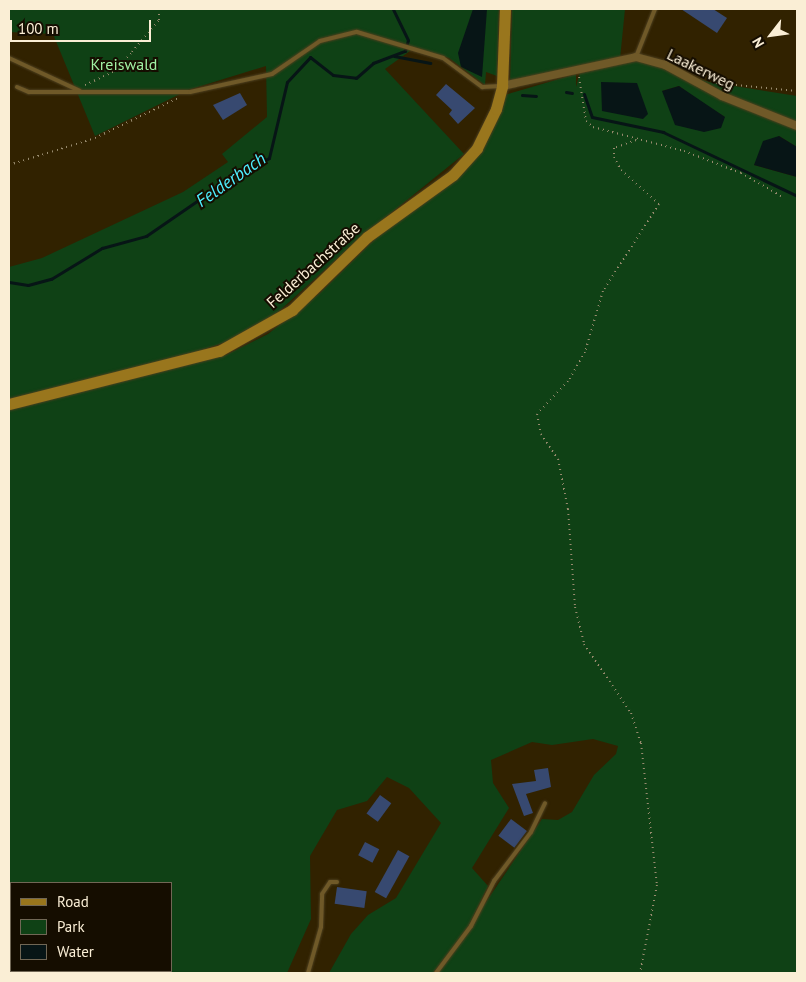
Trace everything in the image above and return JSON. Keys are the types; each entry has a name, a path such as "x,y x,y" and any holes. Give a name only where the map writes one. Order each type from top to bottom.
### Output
{"street":[{"name":"Felderbachstraße","path":"9,404 220,351 272,324 306,298 367,237 466,162 488,130 502,86 505,9"},
{"name":"Laakerweg","path":"502,86 636,57 666,65 722,96 797,126"}],"lane":[{"path":"636,57 655,9"},
{"path":"17,87 29,92 190,92 272,74 320,41 340,34 385,38 400,46 449,61 482,87 502,86"},
{"path":"9,58 82,92"},
{"path":"436,973 471,926 494,881 532,832 546,803"},
{"path":"308,973 321,927 322,894 330,882 338,882"}],"path":[{"path":"82,92 86,83 113,72 132,52 160,20 159,9"},
{"path":"578,71 586,121 636,140 725,167 783,196"},
{"path":"720,80 797,90"},
{"path":"9,166 95,138 190,92"},
{"path":"636,140 614,148 614,157 621,170 659,204 604,291 585,352 568,381 537,414 541,434 560,467 568,509 575,607 584,644 631,713 641,743 657,886 640,973"}],"green space":[{"name":"Kreiswald","path":"9,9 499,9 497,76 486,72 485,85 449,58 414,48 385,69 464,154 360,238 277,313 232,340 171,360 9,400 9,267 42,258 183,192 228,162 222,154 267,117 266,66 188,90 95,136 53,34 9,32"},
{"path":"512,9 625,9 620,59 510,82"},
{"path":"636,59 709,82 797,96 797,147 779,136 754,165 797,177 797,973 438,973 542,819 558,820 572,812 594,775 616,754 618,746 593,739 552,745 532,742 491,760 493,783 509,808 472,868 488,886 468,927 433,973 329,973 351,934 368,915 396,898 441,823 409,788 387,777 367,801 337,810 310,856 311,919 287,973 9,973 9,408 226,355 268,334 320,293 377,237 458,178 492,132 505,95 576,74 576,87 580,72","holes":["679,86 725,117 662,91"]}],"water":[{"path":"473,9 487,9 482,77 461,67 458,53"},
{"path":"601,82 637,83 648,114 643,119 602,111"},
{"path":"679,86 725,117 721,128 704,132 675,125 662,91"},
{"path":"779,136 797,147 797,177 754,165 763,141"}],"building":[{"path":"681,9 713,9 727,18 717,33"},
{"path":"446,84 475,108 458,124 449,114 452,110 436,95"},
{"path":"240,93 247,105 223,120 213,105"},
{"path":"548,768 551,787 526,794 533,813 524,816 512,784 536,781 534,770"},
{"path":"380,795 391,803 378,822 366,814"},
{"path":"511,819 527,831 514,848 498,836"},
{"path":"365,842 379,849 372,863 358,855"},
{"path":"398,850 409,856 386,898 375,892"},
{"path":"337,887 367,891 364,908 335,904"}],"waterway":[{"name":"Felderbach","path":"9,282 28,285 51,279 102,248 146,236 229,179 269,158 287,82 310,57 333,75 356,78 373,63 405,51 408,40 393,9"},
{"path":"394,56 430,63"},
{"path":"566,92 572,93"},
{"path":"584,94 592,117 663,132 797,196"},
{"path":"522,95 536,96"}]}
